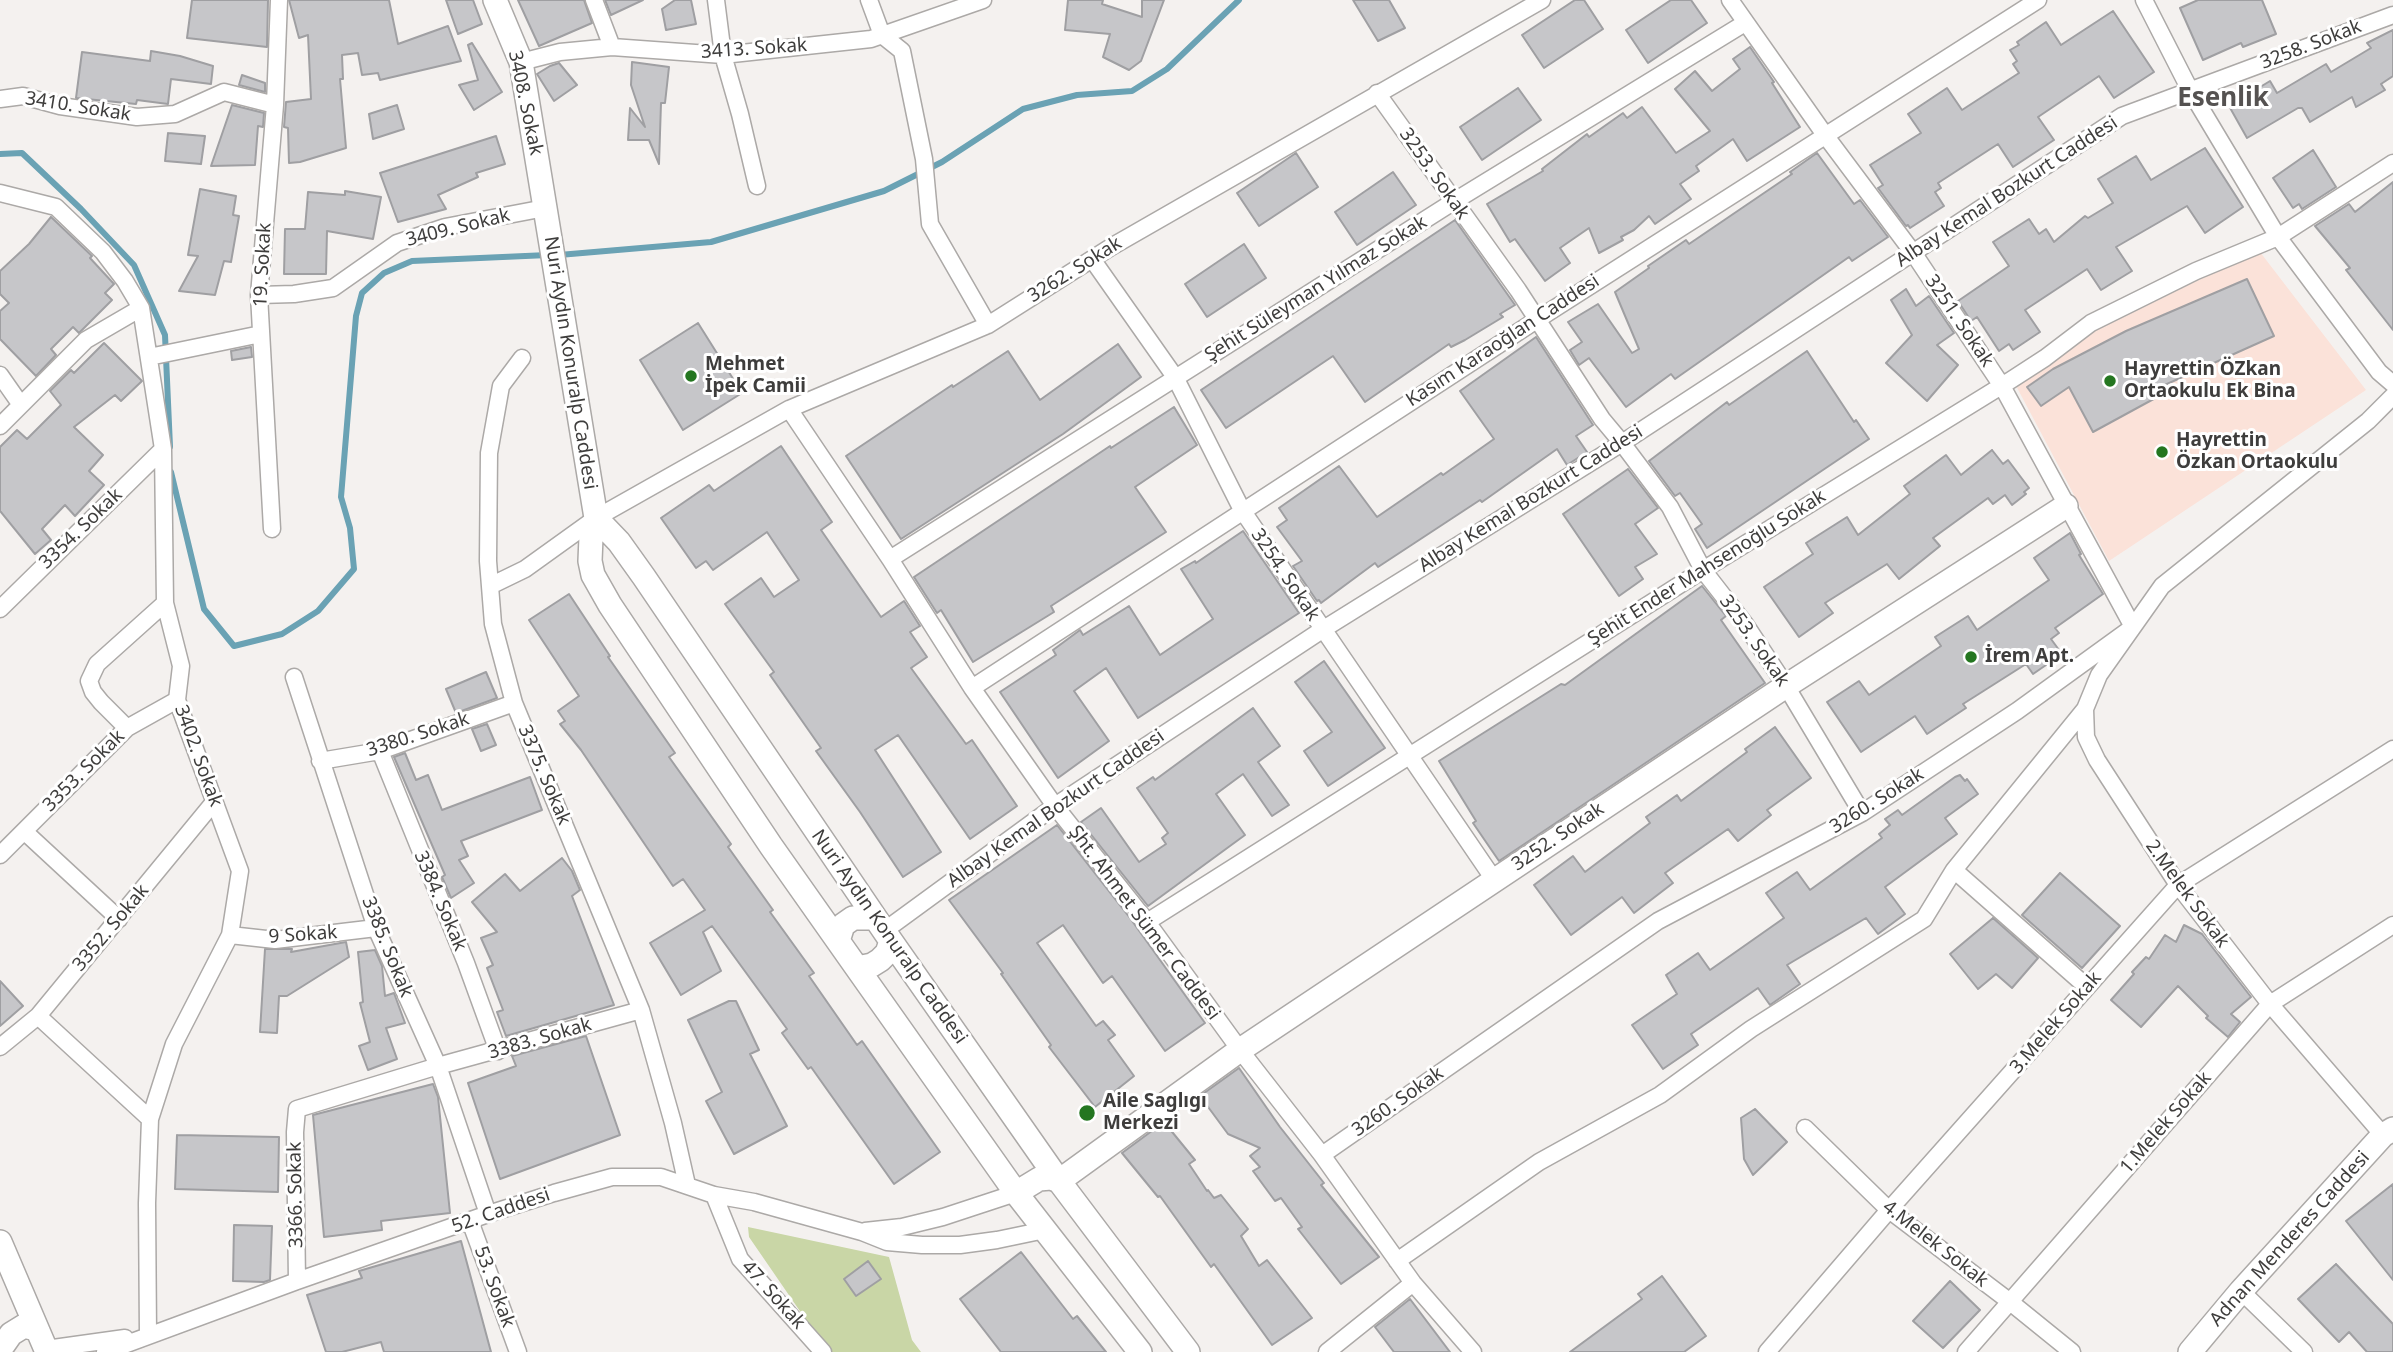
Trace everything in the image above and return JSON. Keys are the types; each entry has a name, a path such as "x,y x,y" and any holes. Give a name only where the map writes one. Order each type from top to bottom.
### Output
{"street":[{"name":"19. Sokak","path":"272,530 259,295 275,105 279,0"},
{"name":"3408. Sokak","path":"495,0 521,62 545,208"},
{"path":"594,0 612,47"},
{"path":"716,0 723,55 757,187"},
{"path":"870,0 882,35 902,51 924,159 930,224 988,325"},
{"name":"3413. Sokak","path":"521,62 560,52 612,47 723,55 871,39 983,0"},
{"name":"3262. Sokak","path":"489,586 525,569 596,518 789,409 988,325 1092,259 1542,0"},
{"name":"3251. Sokak","path":"1730,0 1825,135 1914,254 2002,386 2133,626"},
{"name":"Kasım Karaoğlan Caddesi","path":"972,688 1242,510 2038,0"},
{"path":"2144,0 2191,92 2278,237 2379,372 2393,384"},
{"name":"3258. Sokak","path":"2191,92 2393,15"},
{"name":"Şehit Süleyman Yılmaz Sokak","path":"890,559 1453,202 1745,23"},
{"name":"3410. Sokak","path":"0,99 23,96 61,106 137,117 175,114 224,92 275,105"},
{"name":"Albay Kemal Bozkurt Caddesi","path":"884,930 1055,806 1322,630 1622,443 2122,116 2191,92"},
{"name":"3253. Sokak","path":"1377,93 1538,319 1602,419 1670,507 1703,570 1745,624 1786,685 1863,813"},
{"name":"Şehit Ender Mahsenoğlu Sokak","path":"1147,922 1703,570 2002,386 2091,323 2196,271 2278,237 2393,163"},
{"name":"3402. Sokak","path":"0,192 57,207 103,252 141,308 155,356 163,449 166,603 181,666 177,701 240,871 230,935 174,1044 150,1119 148,1335"},
{"name":"3409. Sokak","path":"259,295 294,294 333,288 397,243 445,227 545,208"},
{"name":"Nuri Aydın Konuralp Caddesi","path":"545,208 596,518 591,537 590,561 593,575 771,846 1016,1193 1140,1352"},
{"name":"3254. Sokak","path":"1092,259 1175,377 1242,510 1494,881"},
{"path":"0,426 86,340 141,308"},
{"path":"155,356 261,334"},
{"name":"3375. Sokak","path":"522,358 501,386 489,453 489,586 493,624 514,702 641,1010 673,1123 687,1185"},
{"path":"0,375 21,405"},
{"name":"3260. Sokak","path":"1322,1155 1658,921 1863,813 2017,711 2133,626 2162,586 2368,421 2393,396"},
{"name":"Şht. Ahmet Sümer Caddesi","path":"789,409 890,559 972,688 1055,806 1147,922 1240,1050 1322,1155 1413,1283 1473,1352"},
{"name":"3354. Sokak","path":"0,609 163,449"},
{"name":"3252. Sokak","path":"1059,1181 1240,1050 1786,685 2066,506"},
{"name":"Nuri Aydın Konuralp Caddesi","path":"596,518 619,542 644,577 1059,1181 1188,1352"},
{"path":"127,728 101,702 89,681 97,664 166,603"},
{"name":"2.Melek Sokak","path":"2133,626 2099,675 2085,709 2086,737 2097,760 2178,885 2270,1004 2388,1132"},
{"name":"3385. Sokak","path":"295,677 376,928 439,1066 488,1214"},
{"name":"3353. Sokak","path":"0,855 70,782 127,728 177,701"},
{"name":"3380. Sokak","path":"320,761 380,751 514,702"},
{"path":"1397,1261 1539,1162 1660,1095 1751,1029 1924,919 1954,870 2085,709"},
{"name":"3.Melek Sokak","path":"1767,1352 1889,1210 2178,885 2393,749"},
{"name":"3384. Sokak","path":"380,751 466,963 498,1051"},
{"name":"3352. Sokak","path":"0,1046 37,1016 214,802"},
{"path":"24,832 119,919"},
{"path":"1954,870 2087,987"},
{"path":"838,941 843,925 853,918 884,930 887,953 872,965 857,968"},
{"name":"1.Melek Sokak","path":"1966,1352 2270,1004 2393,925"},
{"name":"9 Sokak","path":"230,935 275,940 376,928"},
{"name":"3383. Sokak","path":"298,1109 439,1066 641,1010"},
{"path":"37,1016 150,1119"},
{"name":"3366. Sokak","path":"297,1281 295,1132 298,1109"},
{"name":"4.Melek Sokak","path":"1805,1128 1889,1210 2010,1301 2072,1352"},
{"name":"Adnan Menderes Caddesi","path":"2190,1352 2241,1291 2388,1132"},
{"name":"52. Caddesi","path":"105,1352 488,1214 612,1177 661,1177 714,1195 754,1202 862,1232 887,1242 960,1245 995,1241 1045,1230"},
{"path":"1016,1193 1039,1178 1059,1181"},
{"name":"52. Caddesi","path":"862,1232 922,1222 1016,1193"},
{"name":"47. Sokak","path":"714,1195 740,1259 823,1352"},
{"path":"1045,1230 1056,1230 1080,1209"},
{"name":"53. Sokak","path":"470,1221 518,1352"},
{"path":"0,1242 43,1343"},
{"path":"1326,1352 1347,1346 1413,1283"},
{"path":"2241,1291 2304,1352"},
{"path":"3,1344 11,1334 24,1326 43,1343"},
{"name":"52. Caddesi","path":"43,1343 148,1335"}],"shaded area":[{"name":"Hayrettin Özkan Ortaokulu","path":"2260,252 2366,390 2109,561 2014,382 2094,328"}],"green space":[{"path":"748,1227 889,1257 912,1340 921,1352 828,1352 749,1237"}],"building":[{"path":"192,0 268,0 267,47 187,38"},
{"path":"289,0 389,0 398,44 448,26 461,61 380,80 378,73 362,75 358,53 342,55 343,79 340,79 346,148 289,163 288,128 284,127 286,102 311,99 308,35 299,38"},
{"path":"446,0 473,0 482,24 458,34"},
{"path":"518,0 584,0 592,23 539,46"},
{"path":"605,0 643,0 611,15"},
{"path":"675,0 691,0 696,24 666,30 662,9"},
{"path":"1068,0 1103,0 1102,4 1142,17 1142,0 1164,0 1141,61 1129,70 1103,57 1110,34 1065,30"},
{"path":"1353,0 1389,0 1405,28 1378,41"},
{"path":"1575,0 1584,0 1603,29 1544,68 1522,35"},
{"path":"1671,0 1691,0 1707,23 1648,63 1626,30"},
{"path":"2198,0 2262,0 2276,34 2243,47 2241,43 2203,60 2180,8"},
{"path":"2113,11 2154,72 2114,98 2099,76 2038,117 2054,140 2013,167 1998,144 1938,183 1941,188 1935,192 1944,206 1910,228 1906,226 1878,188 1883,185 1870,165 1921,133 1908,114 1947,88 1962,110 2019,73 2013,64 2017,61 2010,50 2046,22 2061,45"},
{"path":"2393,30 2393,76 2381,84 2385,90 2356,107 2352,97 2310,122 2302,108 2298,108 2247,138 2229,106 2270,81 2277,93 2326,64 2331,72 2371,48 2367,43"},
{"path":"472,43 502,92 474,110 459,85 478,80 468,45"},
{"path":"1750,47 1800,127 1747,161 1733,139 1696,166 1699,171 1680,184 1691,199 1655,224 1649,216 1634,230 1621,237 1623,240 1599,253 1589,228 1560,248 1570,263 1545,281 1515,239 1510,242 1487,204 1543,171 1542,169 1587,134 1589,137 1623,113 1627,118 1642,107 1676,153 1710,131 1675,89 1695,71 1712,91 1740,69 1733,59"},
{"path":"151,51 213,66 211,84 171,79 168,104 76,98 82,52 150,61"},
{"path":"632,62 669,67 665,103 661,103 659,164 649,140 628,140 630,108 645,127 631,85"},
{"path":"559,63 577,85 554,101 537,74"},
{"path":"242,75 265,83 265,92 239,85"},
{"path":"1518,88 1541,120 1482,160 1460,127"},
{"path":"232,105 264,113 263,127 258,126 255,165 211,166"},
{"path":"397,105 404,129 373,139 369,114"},
{"path":"168,133 205,136 201,164 165,161"},
{"path":"496,136 505,164 476,173 478,177 438,195 446,209 398,222 380,173"},
{"path":"2205,148 2243,207 2205,233 2187,206 2116,247 2132,271 2101,290 2087,269 2025,310 2040,332 2013,350 2009,344 1999,351 1977,317 1971,321 1958,301 2009,266 1993,242 2029,219 2039,234 2046,229 2054,242 2085,216 2088,218 2113,203 2098,179 2136,156 2151,180"},
{"path":"2313,150 2336,187 2302,209 2299,204 2293,208 2273,178"},
{"path":"1296,153 1318,187 1259,226 1237,193"},
{"path":"1817,153 1854,204 1860,200 1888,237 1852,261 1849,257 1675,379 1671,374 1626,407 1589,358 1579,365 1570,350 1582,342 1568,322 1598,304 1632,353 1639,349 1615,292 1686,240 1689,244 1792,174 1790,172"},
{"path":"1393,172 1416,205 1357,245 1335,212"},
{"path":"2393,182 2393,330 2346,270 2350,268 2315,226 2349,204 2355,212"},
{"path":"200,189 236,196 233,215 239,216 231,262 224,261 215,295 179,291 198,256 188,255"},
{"path":"345,191 381,197 373,239 327,231 326,274 284,274 285,229 305,229 308,192 345,195"},
{"path":"51,217 92,256 90,258 114,284 105,293 112,300 79,333 73,327 51,349 56,355 36,376 0,339 0,311 9,303 0,294 0,271 29,244"},
{"path":"1455,220 1515,305 1500,314 1503,317 1451,347 1449,344 1365,402 1333,356 1226,428 1201,390"},
{"path":"1244,244 1266,278 1207,317 1185,284"},
{"path":"2247,279 2274,336 2158,388 2161,395 2093,432 2069,387 2041,406 2027,387 2053,369 2126,331"},
{"path":"1906,289 1916,306 1929,296 1954,333 1937,345 1958,365 1927,401 1886,363 1912,335 1891,300"},
{"name":"Mehmet İpek Camii","path":"698,323 742,393 683,430 640,360"},
{"path":"1536,337 1593,425 1576,436 1587,452 1567,465 1557,449 1482,502 1480,500 1378,567 1375,563 1321,603 1317,601 1293,566 1302,561 1277,527 1287,520 1279,508 1339,466 1377,517 1441,473 1443,475 1494,439 1460,391"},
{"path":"104,343 142,381 121,401 115,395 74,427 103,455 89,471 104,485 75,516 65,505 42,529 51,540 35,554 0,511 0,447 17,430 27,439 61,405 50,391 71,370 74,373"},
{"path":"1118,344 1141,377 1063,434 901,539 846,456 1008,351 1040,400"},
{"path":"251,347 252,357 232,360 231,351"},
{"path":"1807,351 1854,422 1856,420 1869,439 1707,548 1695,529 1702,524 1680,493 1675,496 1649,461 1727,402 1729,405"},
{"path":"1174,407 1197,445 1135,487 1166,532 1051,606 1054,612 973,662 941,610 937,613 914,577 1110,446 1111,448"},
{"path":"781,446 832,522 821,530 881,617 904,601 920,626 910,632 927,657 911,668 966,744 972,740 1017,806 970,839 898,735 875,750 941,852 903,877 816,751 821,748 770,675 774,672 725,604 761,578 774,597 799,580 767,532 713,570 706,561 696,568 661,518 709,485 714,491"},
{"path":"1992,450 2003,464 2008,460 2029,488 2024,492 2026,494 2012,505 2005,495 1993,504 1988,498 1933,538 1940,546 1899,579 1887,564 1825,603 1833,613 1799,637 1764,587 1813,554 1806,543 1847,517 1858,535 1910,494 1904,486 1946,455 1961,475"},
{"path":"1628,469 1658,508 1635,524 1657,554 1635,567 1643,579 1619,596 1563,514"},
{"path":"1243,531 1299,613 1138,718 1106,668 1074,691 1109,741 1058,778 1000,692 1056,655 1053,650 1080,630 1083,635 1129,606 1160,655 1213,619 1181,569 1195,561 1196,563"},
{"path":"2070,533 2081,554 2079,555 2103,594 2055,628 2059,633 2051,639 2062,654 2033,674 2026,664 1963,704 1966,708 1927,734 1915,716 1861,752 1827,702 1859,681 1869,695 1941,646 1935,637 1968,616 1977,630 2049,580 2034,558"},
{"path":"1702,586 1726,616 1721,620 1765,683 1499,861 1473,823 1476,821 1439,761 1561,684 1565,685"},
{"path":"569,594 610,656 608,657 675,753 669,757 731,844 728,847 814,973 809,976 857,1045 862,1041 940,1152 894,1184 811,1067 808,1069 782,1033 787,1029 712,926 703,932 721,971 681,995 650,943 705,910 683,879 673,886 581,750 560,724 565,721 558,711 579,696 529,620"},
{"path":"1324,661 1385,748 1328,786 1304,751 1332,732 1295,682"},
{"path":"486,672 497,698 456,713 446,689"},
{"path":"1253,708 1280,746 1258,762 1289,805 1272,816 1243,774 1216,794 1245,835 1148,906 1081,822 1101,808 1139,862 1166,844 1162,838 1168,833 1137,788 1153,777 1155,780"},
{"path":"487,724 496,745 481,751 472,729"},
{"path":"1775,727 1811,778 1767,810 1771,815 1738,841 1728,829 1665,873 1673,883 1634,913 1622,897 1571,935 1534,885 1573,856 1585,872 1650,823 1646,817 1677,795 1681,801 1747,752 1745,749"},
{"path":"405,753 416,780 428,775 442,810 530,777 542,810 461,841 468,856 459,860 474,883 451,898 442,877 445,875 394,757"},
{"path":"1960,775 1965,781 1967,779 1978,794 1945,818 1957,834 1885,887 1905,914 1878,934 1866,918 1787,965 1800,984 1770,1005 1758,988 1691,1034 1698,1045 1663,1069 1632,1025 1677,994 1666,975 1698,953 1710,970 1784,918 1766,893 1797,872 1810,890 1882,838 1879,834 1890,825 1885,819 1898,810 1902,815"},
{"path":"1057,825 1130,918 1205,1023 1165,1051 1112,976 1103,983 1063,925 1037,943 1096,1026 1103,1021 1115,1035 1108,1040 1134,1076 1095,1107 1049,1047 1051,1045 1001,974 1003,973 949,900"},
{"path":"562,858 572,871 580,890 572,896 614,1005 506,1036 497,1012 503,1010 487,968 493,965 481,938 497,932 472,902 505,874 520,891"},
{"path":"2060,873 2120,926 2082,968 2022,915"},
{"path":"1993,918 2038,958 2012,988 1996,974 1978,989 1950,954"},
{"path":"2184,925 2202,934 2251,997 2231,1014 2240,1022 2228,1037 2206,1018 2208,1016 2178,986 2141,1027 2111,1000 2134,974 2132,972 2146,957 2149,959 2165,935 2176,942"},
{"path":"346,942 349,957 287,996 279,996 277,1033 260,1032 265,949 292,949 291,952"},
{"path":"375,950 382,966 385,996 394,993 405,1023 386,1028 397,1059 368,1070 359,1046 370,1042 360,1003 363,1002 358,952"},
{"path":"0,981 23,1006 0,1026"},
{"path":"729,1001 736,1001 759,1050 750,1054 787,1126 734,1154 706,1101 722,1092 688,1020"},
{"path":"586,1036 620,1135 500,1179 468,1083 516,1066 512,1056"},
{"path":"1239,1068 1324,1183 1321,1185 1379,1257 1341,1284 1298,1229 1302,1227 1281,1198 1275,1201 1253,1171 1260,1167 1250,1156 1260,1148 1228,1134 1200,1096"},
{"path":"433,1084 438,1097 450,1213 381,1221 382,1230 324,1237 313,1115"},
{"path":"1755,1109 1787,1142 1753,1175 1744,1159 1741,1118"},
{"path":"1164,1122 1195,1160 1189,1164 1207,1191 1214,1198 1221,1195 1248,1229 1241,1236 1259,1266 1267,1260 1312,1318 1272,1345 1214,1264 1211,1267 1160,1196 1158,1197 1122,1153"},
{"path":"177,1135 279,1137 278,1192 175,1189"},
{"path":"2393,1184 2393,1280 2346,1221"},
{"path":"234,1225 272,1226 270,1280 233,1281"},
{"path":"461,1241 491,1352 384,1352 381,1342 342,1352 326,1352 307,1295 362,1278 359,1271"},
{"path":"1021,1252 1073,1319 1077,1316 1106,1352 1001,1352 960,1299"},
{"path":"868,1261 881,1279 856,1296 844,1279"},
{"path":"2336,1264 2393,1324 2393,1352 2367,1352 2349,1332 2339,1342 2298,1299"},
{"path":"1662,1276 1706,1336 1684,1352 1570,1352 1642,1299 1638,1294"},
{"path":"1950,1281 1980,1310 1943,1348 1913,1321"},
{"path":"1410,1299 1450,1352 1394,1352 1375,1327"}],"waterway":[{"path":"559,255 711,242 884,191 942,162 1023,109 1077,95 1132,91 1167,69 1239,0"},
{"path":"0,154 22,153 81,209 134,265 165,335 170,447"},
{"path":"171,472 204,609 234,646 282,634 318,611 354,569 350,528 341,497 356,316 362,293 384,273 412,261 548,255"}],"place":[{"name":"Mehmet İpek Camii","path":"691,376"},
{"name":"Hayrettin ÖZkan Ortaokulu Ek Bina","path":"2110,381"},
{"name":"Hayrettin Özkan Ortaokulu","path":"2162,452"},
{"name":"İrem Apt.","path":"1971,657"},
{"name":"Aile Saglıgı Merkezi","path":"1087,1113"}],"district":[{"name":"Esenlik","path":"2223,99"}]}
